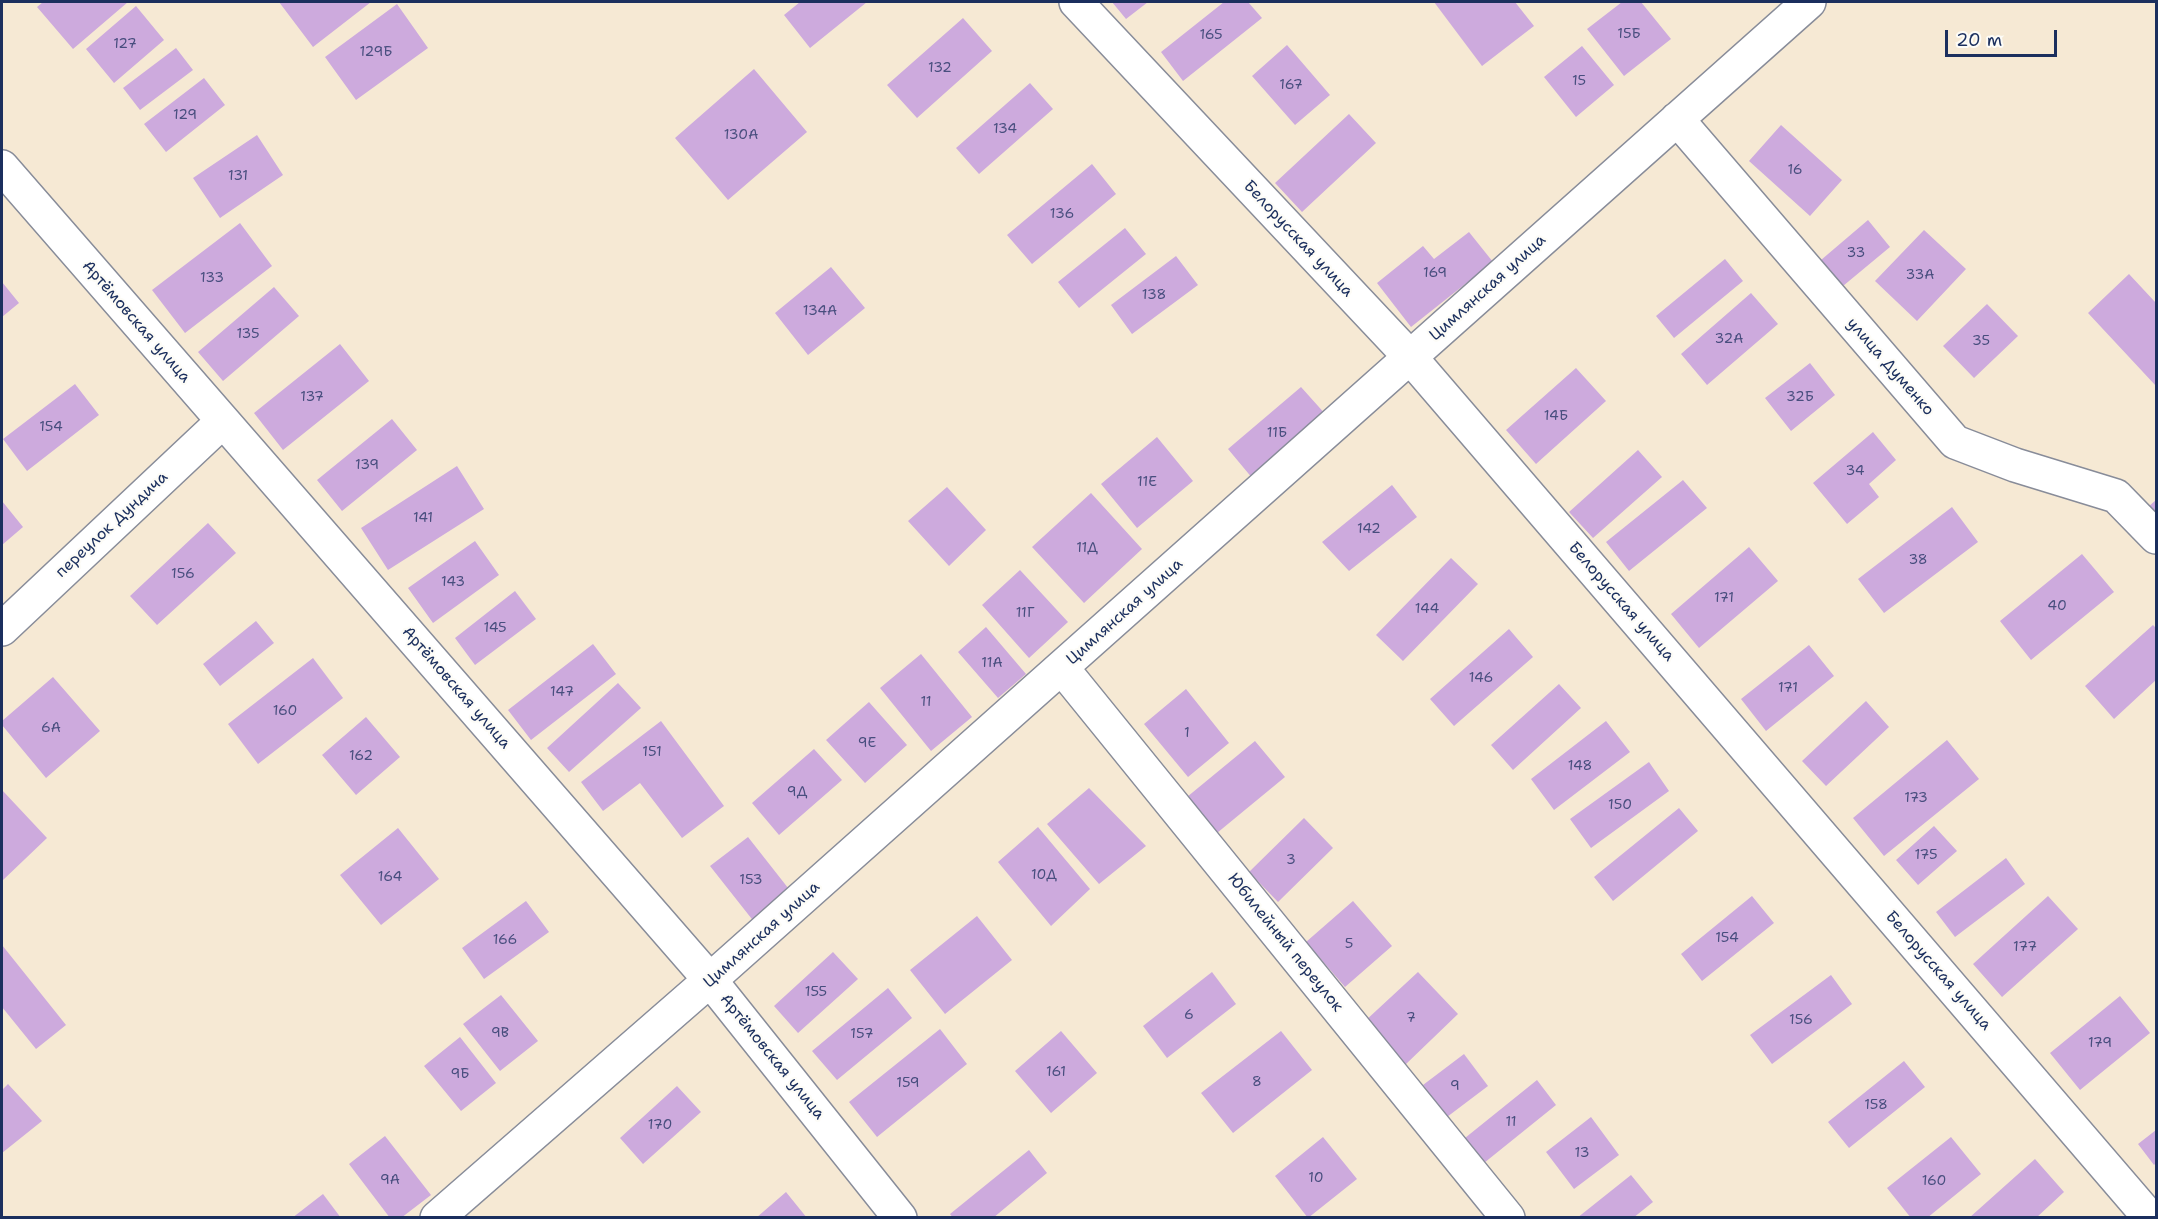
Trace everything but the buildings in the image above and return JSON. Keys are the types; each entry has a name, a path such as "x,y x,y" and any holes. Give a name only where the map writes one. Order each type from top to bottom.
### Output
{"street":[{"name":"Белорусская улица","path":"1076,2 1410,357 2150,1218"},
{"name":"Цимлянская улица","path":"436,1218 710,980 1677,119 1791,7"},
{"name":"улица Думенко","path":"1677,119 1955,442 2015,465 2116,496 2157,537"},
{"name":"Артёмовская улица","path":"2,167 710,980 900,1218"},
{"name":"переулок Дундича","path":"2,629 223,421"},
{"name":"Юбилейный переулок","path":"1062,668 1508,1218"}]}
